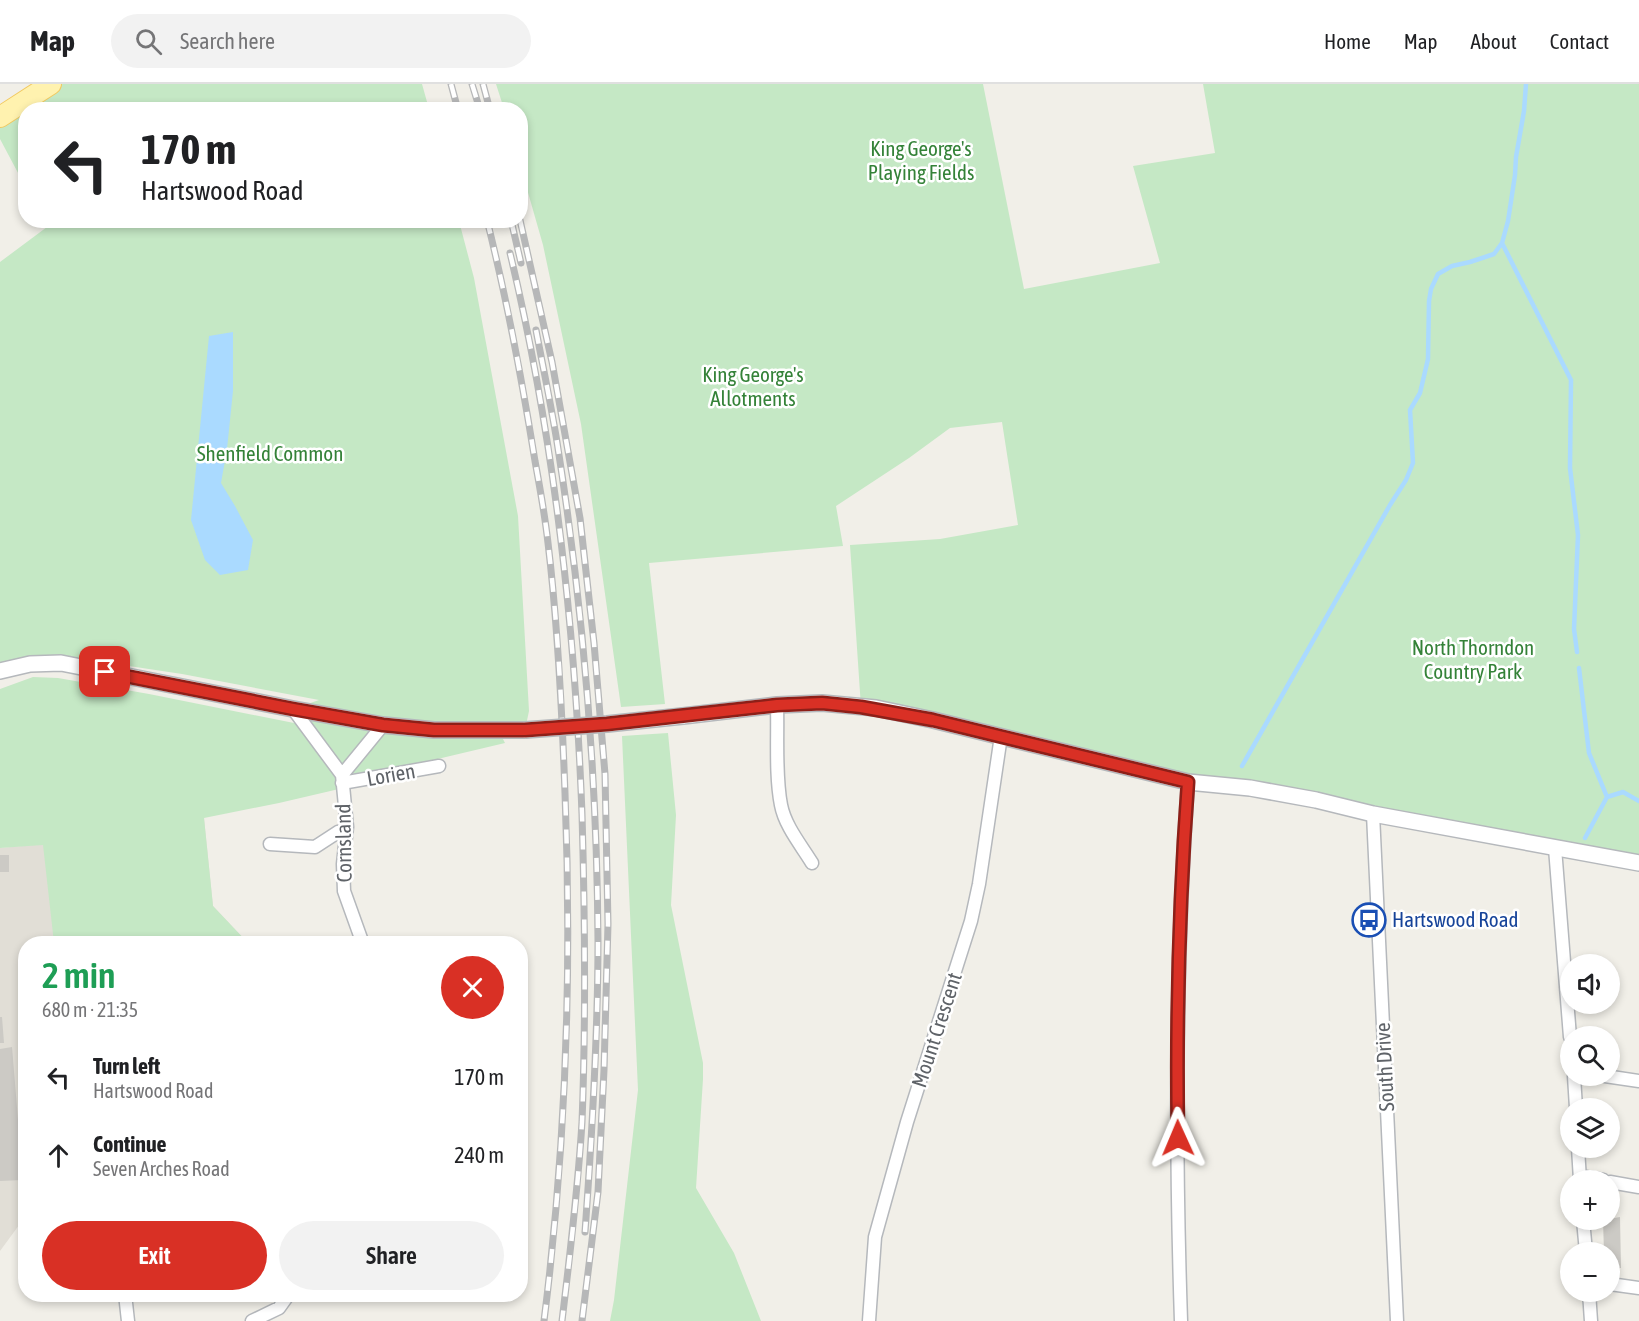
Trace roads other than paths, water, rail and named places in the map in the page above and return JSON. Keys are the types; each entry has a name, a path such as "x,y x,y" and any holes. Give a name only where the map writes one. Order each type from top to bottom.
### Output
{"main road":[{"path":"23,102 51,84"},
{"path":"0,117 18,105"}],"street":[{"path":"0,671 30,664 61,663 293,709 383,725 434,730 525,730 607,724 777,705 822,703 876,708 1188,782 1250,788 1317,800 1373,814 1639,863"},
{"path":"777,705 781,806 791,830 812,863"},
{"name":"Cornsland","path":"293,709 342,779 347,827 343,864 344,891 360,936"},
{"name":"Cornsland","path":"342,779 383,725"},
{"name":"Mount Crescent","path":"869,1321 875,1237 907,1122 971,921 979,884 1001,736"},
{"name":"Lorien","path":"342,779 439,766"},
{"path":"1181,1321 1176,1042 1182,859 1188,782"},
{"name":"South Drive","path":"1373,814 1398,1321"},
{"path":"270,844 315,847 338,832 344,831 347,827"},
{"path":"1555,848 1569,1026"},
{"path":"1620,1078 1639,1081"},
{"path":"1620,1184 1639,1187"},
{"path":"1620,1285 1639,1288"},
{"path":"126,1302 128,1321"},
{"path":"252,1321 279,1308 283,1302"},
{"path":"1590,1302 1591,1321"}],"water":[{"path":"233,332 233,391 221,483 253,540 248,570 220,575 205,560 191,520 209,336"}],"waterway":[{"path":"1242,766 1406,480 1413,463 1410,410 1420,393 1428,359 1431,289 1438,274 1452,266 1494,254 1502,243 1515,175 1526,84"},
{"path":"1502,243 1571,380 1570,468 1578,535 1574,629 1577,652"},
{"path":"1579,668 1589,753 1607,797"},
{"path":"1585,838 1607,797 1623,792 1639,801"}],"railway":[{"path":"451,84 456,102"},
{"path":"472,84 478,102"},
{"path":"483,84 488,102"},
{"path":"489,228 514,340 544,512 561,699 567,859 567,991 558,1189 544,1321"},
{"path":"513,228 521,263"},
{"path":"522,228 552,362 580,518 605,774 608,924 604,1070 598,1192 582,1321"},
{"path":"510,253 539,391 560,532 579,743 585,1007 582,1122 562,1321"},
{"path":"536,330 555,428 574,566 587,690 595,816 598,977 585,1232"}],"place":[{"name":"Hartswood Road","path":"1369,920"}],"park label":[{"name":"King George's Playing Fields","path":"921,161"},
{"name":"King George's Allotments","path":"753,387"},
{"name":"Shenfield Common","path":"270,454"},
{"name":"North Thorndon Country Park","path":"1473,660"}]}
